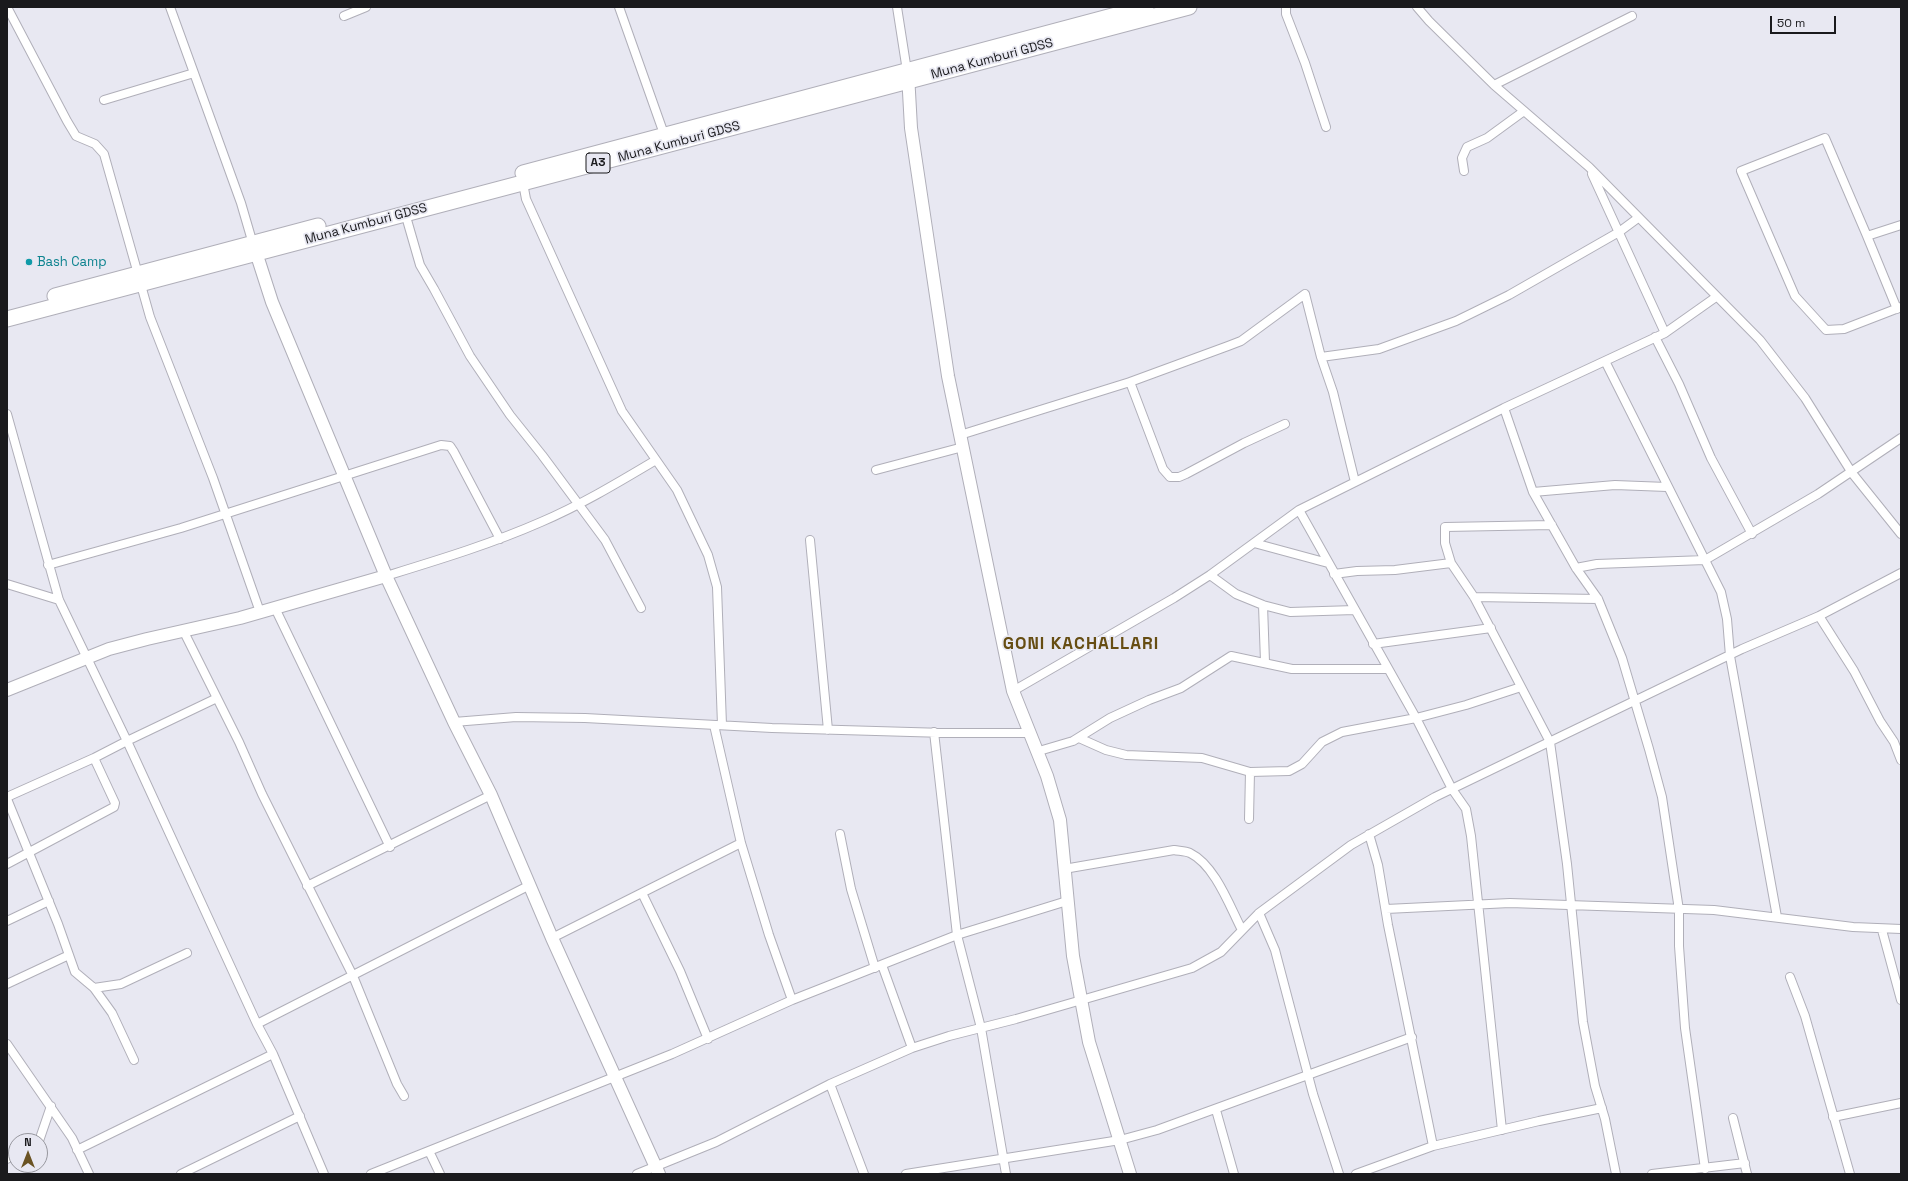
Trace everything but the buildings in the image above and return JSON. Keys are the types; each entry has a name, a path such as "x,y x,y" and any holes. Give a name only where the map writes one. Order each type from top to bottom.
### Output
{"highway":[{"name":"Muna Kumburi GDSS","path":"7,309 139,279 522,183 908,76 1146,7"},
{"name":"Muna Kumburi GDSS","path":"255,249 664,134 1189,7"},
{"name":"Muna Kumburi GDSS","path":"7,319 139,279"}],"street":[{"path":"8,7 76,136 95,144 104,154 150,317 226,514 260,612"},
{"path":"170,7 241,203 272,302 386,576 454,722 491,796 552,938 616,1076 657,1170"},
{"path":"344,16 366,7"},
{"path":"619,7 664,134"},
{"path":"896,7 908,76 911,128 923,212 948,376 961,441 1013,691 1029,733 1039,752 1060,820 1073,956 1089,1042 1130,1174"},
{"path":"1286,7 1286,14 1305,63 1326,127"},
{"path":"1417,7 1429,21 1494,85 1589,167 1760,340 1805,398 1852,473 1901,534"},
{"path":"1494,85 1632,16"},
{"path":"104,100 194,73"},
{"path":"1464,171 1462,158 1467,147 1487,138 1524,111"},
{"path":"1825,138 1899,308 1844,329 1826,330 1795,296 1741,171 1825,138"},
{"path":"1589,167 1666,333"},
{"path":"522,183 526,199 622,411 677,490 713,569 717,587 718,725 741,843 769,935 792,1000"},
{"path":"405,213 420,266 470,356 510,415 605,540 641,608"},
{"path":"1321,357 1379,349 1456,321 1509,295 1619,232 1638,218"},
{"path":"1867,236 1901,225"},
{"path":"876,470 1130,382 1241,340 1305,294 1321,357 1333,392 1355,482"},
{"path":"1013,691 1174,598 1210,575 1299,510 1504,408 1666,333 1716,297"},
{"path":"1655,337 1679,384 1711,458 1752,534"},
{"path":"1605,361 1721,592 1727,619 1730,656 1777,918"},
{"path":"1130,382 1160,463 1170,477 1179,478 1244,443 1285,424"},
{"path":"1504,408 1533,492 1576,568 1598,599 1622,658 1636,700 1662,797 1679,910 1679,946 1685,1028 1705,1169"},
{"path":"7,414 59,600 85,657 127,741 272,1054 324,1174"},
{"path":"1576,568 1597,564 1705,560 1752,534 1852,473 1901,438"},
{"path":"48,565 98,552 226,514 424,449 441,445 450,446 500,539"},
{"path":"7,690 85,657 147,638 275,608 386,576 500,539 579,504 656,460"},
{"path":"1533,492 1615,485 1667,487"},
{"path":"1299,510 1416,718 1452,789 1466,809 1471,836 1502,1130"},
{"path":"1552,525 1445,527 1445,543 1451,563 1474,597 1550,742 1572,906 1583,1022 1595,1086 1602,1108 1616,1174"},
{"path":"810,540 828,730"},
{"path":"1254,543 1328,563"},
{"path":"1334,574 1357,570 1395,570 1451,563"},
{"path":"637,1174 657,1170 830,1084 912,1048 1192,968 1221,952 1259,913 1369,834 1452,789 1742,649 1819,616 1901,573"},
{"path":"1210,575 1236,594 1263,605 1290,612 1355,610"},
{"path":"7,585 59,600"},
{"path":"1474,597 1598,599"},
{"path":"1263,605 1265,662"},
{"path":"275,608 390,846"},
{"path":"1819,616 1854,671 1880,721 1894,742 1901,760"},
{"path":"1373,644 1491,628"},
{"path":"184,630 239,742 262,794 353,976 397,1084 404,1096"},
{"path":"1039,752 1073,741 1110,718 1149,700 1181,688 1231,656 1265,662 1292,669 1388,669"},
{"path":"1079,738 1106,750 1126,755 1202,758 1250,772 1289,771 1302,764 1322,742 1342,732 1416,718 1466,705 1521,686"},
{"path":"134,1060 112,1013 94,988 75,972 49,901 7,798 94,758 217,698"},
{"path":"454,722 516,717 585,718 828,730 1029,733"},
{"path":"934,732 957,935 981,1028 1006,1174"},
{"path":"7,864 29,854 114,808 115,803 94,758"},
{"path":"1249,819 1250,772"},
{"path":"307,886 491,796"},
{"path":"840,834 851,889 878,966 912,1048"},
{"path":"1369,834 1378,865 1433,1146"},
{"path":"552,938 741,843"},
{"path":"1064,869 1174,850 1190,853 1204,864 1218,883 1242,930"},
{"path":"257,1024 530,885"},
{"path":"642,893 680,971 708,1039"},
{"path":"7,921 49,901"},
{"path":"371,1174 708,1039 792,1000 957,935 1067,901"},
{"path":"1386,909 1510,903 1679,910 1714,910 1882,930 1901,930"},
{"path":"1259,913 1275,950 1307,1074 1339,1174"},
{"path":"1882,930 1901,1000"},
{"path":"94,988 121,984 187,953"},
{"path":"7,984 69,955"},
{"path":"1790,977 1805,1016 1850,1174"},
{"path":"906,1174 1120,1140 1157,1130 1216,1110 1307,1074 1412,1037"},
{"path":"7,1044 51,1106 77,1150 89,1174"},
{"path":"77,1150 272,1054"},
{"path":"830,1084 864,1174"},
{"path":"1833,1117 1901,1103"},
{"path":"42,1133 51,1106"},
{"path":"1356,1174 1433,1146 1602,1108"},
{"path":"1216,1110 1234,1174"},
{"path":"181,1174 300,1116"},
{"path":"1733,1118 1747,1174"},
{"path":"429,1151 440,1174"},
{"path":"1652,1174 1705,1169 1745,1163"}],"place":[{"name":"Bash Camp","path":"29,262"}],"district":[{"name":"GONI KACHALLARI","path":"1081,644"}]}
